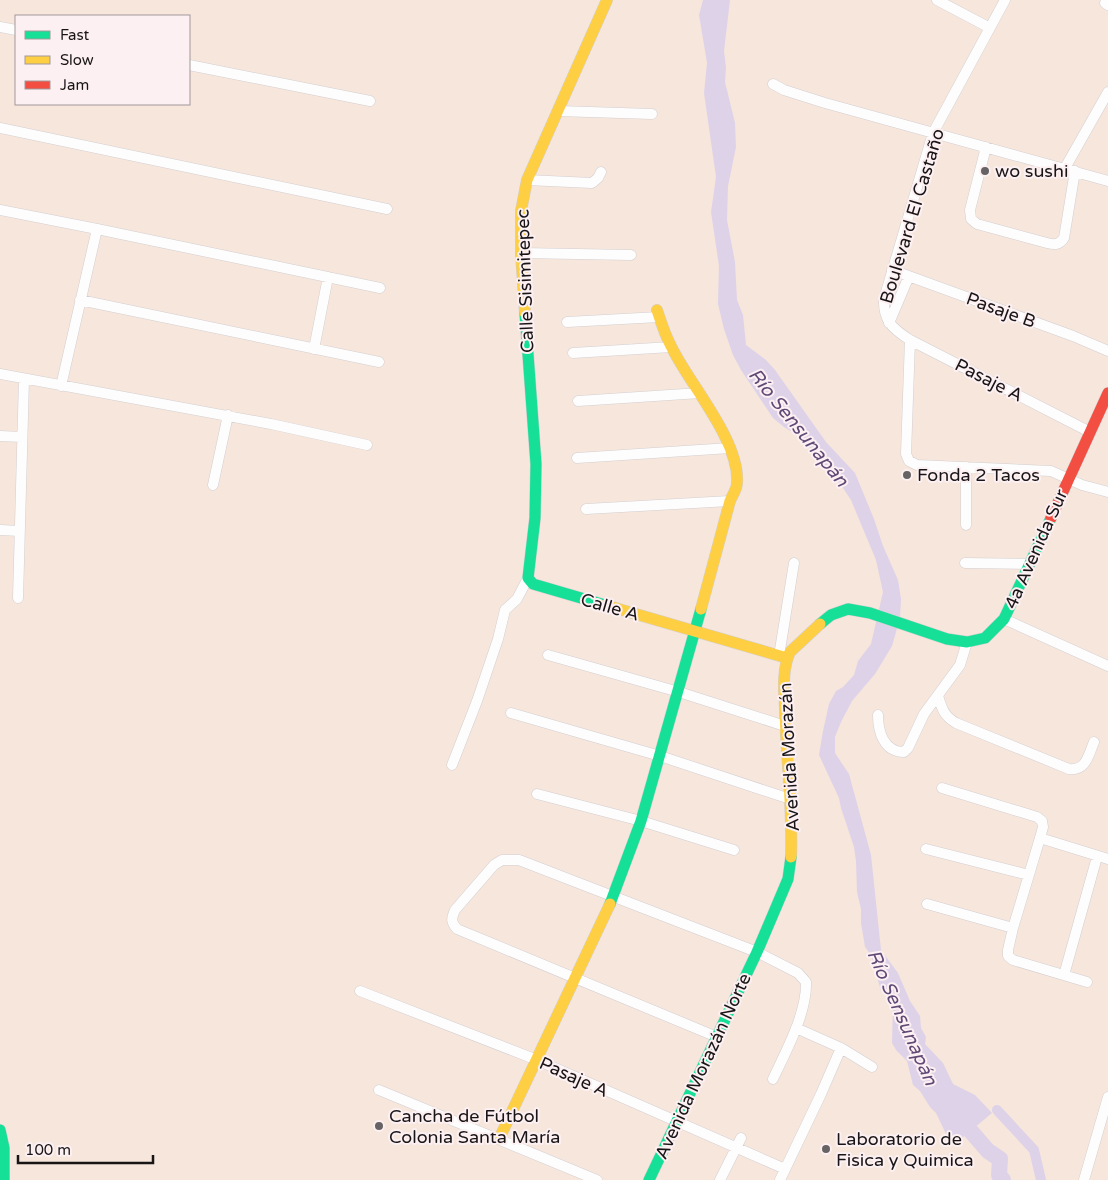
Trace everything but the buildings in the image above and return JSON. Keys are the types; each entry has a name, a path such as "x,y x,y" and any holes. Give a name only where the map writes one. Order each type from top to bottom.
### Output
{"street":[{"name":"Calle Sisimitepec","path":"528,578 535,518 536,464 521,253 521,211 527,180 607,0"},
{"path":"937,0 990,28"},
{"name":"Boulevard El Castaño","path":"890,324 883,310 884,300 933,133 1005,0"},
{"path":"0,27 15,30"},
{"path":"190,64 370,101"},
{"path":"773,84 784,90 825,103 1108,181"},
{"path":"986,147 970,210 972,219 977,224 1054,245 1060,244 1064,238 1070,169 1108,92"},
{"path":"558,111 652,114"},
{"path":"0,128 387,209"},
{"path":"527,180 592,183 601,172"},
{"path":"0,210 380,288"},
{"path":"61,386 97,229"},
{"path":"521,253 631,255"},
{"name":"Pasaje B","path":"892,270 1073,336 1108,352"},
{"path":"890,324 909,276"},
{"path":"314,349 328,277"},
{"path":"80,300 379,362"},
{"path":"499,1140 614,896 641,821 679,692 730,501 738,484 730,448 710,407 671,346 658,314 567,322"},
{"name":"Pasaje A","path":"890,324 910,340 1090,432"},
{"path":"910,340 906,454 909,461 917,465 1051,470 1082,485 1108,492"},
{"path":"574,353 671,346"},
{"path":"0,374 228,416 367,445"},
{"path":"18,598 24,379"},
{"path":"578,400 700,393"},
{"name":"4a Avenida Sur","path":"1004,620 1108,393"},
{"path":"213,485 228,416"},
{"path":"0,436 22,437"},
{"path":"577,458 730,448"},
{"path":"966,467 966,525"},
{"path":"586,509 730,501"},
{"path":"0,530 20,531"},
{"path":"783,657 794,563"},
{"path":"965,563 1030,564"},
{"path":"452,765 480,692 498,639 505,610 517,599 528,578"},
{"name":"Calle A","path":"528,578 533,584 783,657"},
{"name":"Avenida Morazán","path":"757,952 788,880 792,866 793,851 785,726 783,657 831,615 848,610 870,613 947,639 967,642"},
{"path":"878,715 878,728 885,743 898,752 904,752 908,748 924,714 960,666 964,658 967,642 985,638 1004,620 1108,666"},
{"path":"548,655 679,692 785,726"},
{"path":"938,696 942,711 948,719 1069,769 1077,770 1082,767 1094,742"},
{"path":"511,713 660,756 790,799"},
{"path":"942,788 1037,817 1042,821 1040,838 1013,928 1008,956 1013,960 1087,982"},
{"path":"536,794 641,821 734,850"},
{"path":"1040,838 1108,860"},
{"path":"926,849 1029,875"},
{"path":"1064,975 1097,857"},
{"path":"717,1037 458,930 452,923 451,918 455,910 494,865 502,860 520,860 757,952 798,973 806,982 807,993 796,1028 773,1079"},
{"path":"926,904 1013,928"},
{"name":"Avenida Morazán Norte","path":"649,1180 757,952"},
{"name":"Pasaje A","path":"360,991 537,1060 677,1122 738,1142 785,1170"},
{"path":"796,1028 841,1048 872,1067"},
{"path":"780,1180 841,1048"},
{"path":"379,1090 597,1180"},
{"path":"1084,1180 1108,1097"},
{"path":"0,1130 4,1148 4,1180"},
{"path":"1097,1134 1108,1137"},
{"path":"720,1180 738,1142"}],"shaded area":[{"path":"0,0 1108,0 1108,1180 0,1180"}],"water":[{"path":"703,0 730,0 724,51 725,82 735,123 736,147 728,186 727,220 735,262 737,300 743,315 746,345 766,360 775,370 826,442 855,473 898,580 901,599 900,618 892,646 875,674 852,701 835,737 835,753 849,774 871,855 881,950 898,973 910,1001 920,1016 921,1028 926,1037 925,1044 943,1063 953,1084 975,1095 992,1113 962,1138 947,1136 936,1113 920,1091 913,1085 907,1061 892,1043 893,1005 887,995 881,991 871,955 865,947 861,909 857,892 854,847 839,798 819,755 829,704 836,691 843,687 854,675 858,661 871,644 883,592 876,560 851,500 802,438 773,418 741,370 733,355 724,329 718,304 719,266 711,212 716,177 704,93 707,63 699,15"}],"waterway":[{"path":"997,1110 1034,1150 1041,1180"},
{"name":"Río Sensunapán","path":"956,1114 988,1151 1000,1159 999,1175 1003,1180"}],"traffic: fast":[{"path":"525,313 536,464 535,518 528,578 533,584 605,605"},
{"path":"820,624 831,615 848,609 870,613 947,639 967,642 985,638 1004,619 1051,518"},
{"path":"610,904 641,821 701,609"},
{"path":"649,1180 757,952 788,879 791,857"},
{"path":"0,1130 4,1148 4,1180"}],"traffic: slow":[{"path":"525,313 521,253 521,211 527,180 607,0"},
{"path":"657,310 671,346 722,431 736,466 737,485 730,501 701,609"},
{"path":"605,605 787,658"},
{"path":"791,857 785,672 790,652 820,624"},
{"path":"499,1139 610,904"}],"traffic: jam":[{"path":"1051,518 1108,393"}],"place":[{"name":"wo sushi","path":"985,171"},
{"name":"Fonda 2 Tacos","path":"907,475"},
{"name":"Cancha de Fútbol Colonia Santa María","path":"379,1126"},
{"name":"Laboratorio de Fisica y Quimica","path":"826,1149"}]}
